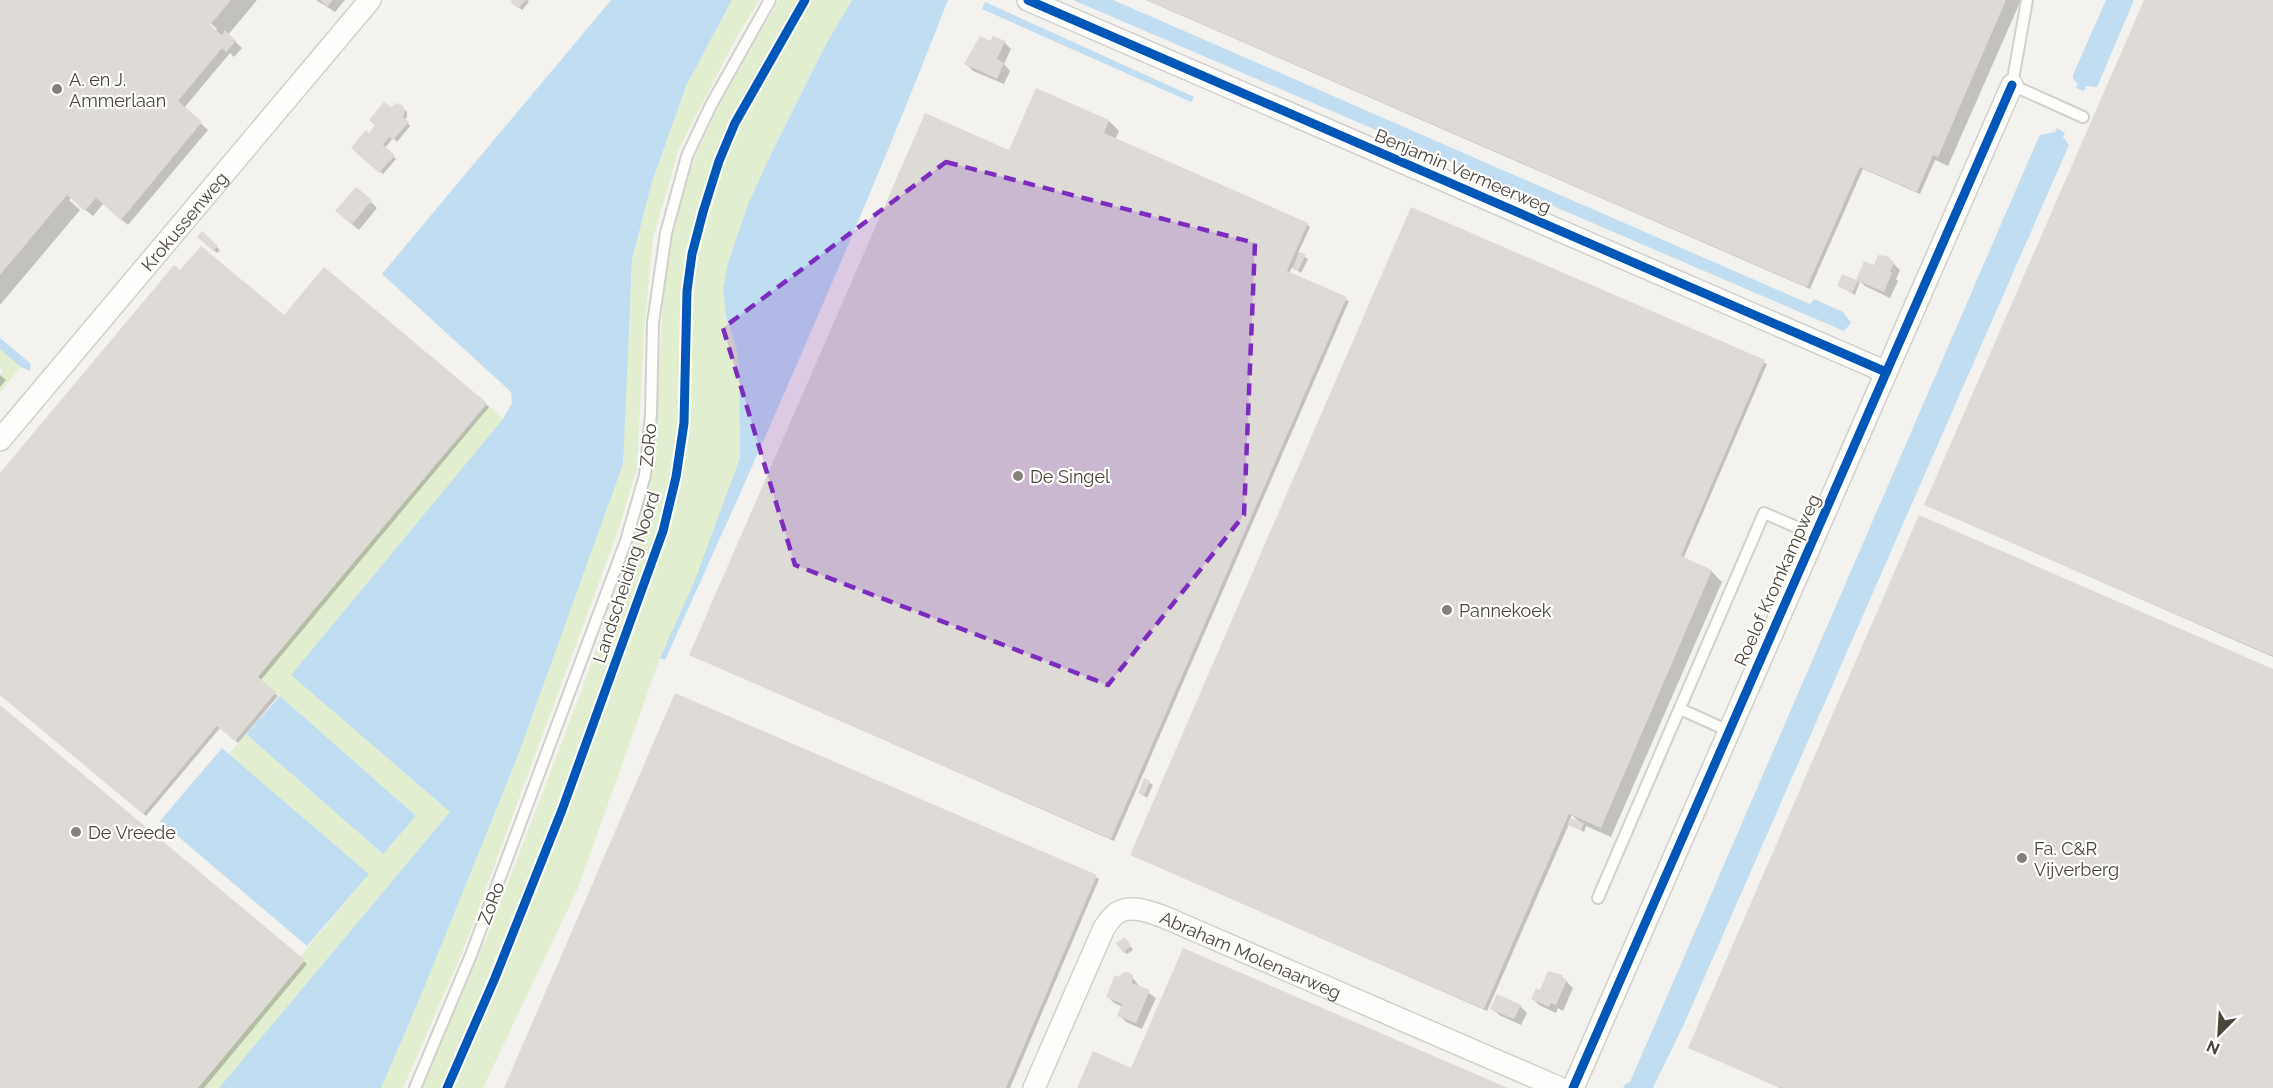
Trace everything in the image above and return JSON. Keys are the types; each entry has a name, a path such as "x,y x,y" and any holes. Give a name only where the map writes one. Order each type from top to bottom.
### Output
{"street":[{"name":"Krokussenweg","path":"0,440 369,0"},
{"name":"Benjamin Vermeerweg","path":"1028,0 1886,372"},
{"name":"Roelof Kromkampweg","path":"1573,1088 2012,85"},
{"name":"Abraham Molenaarweg","path":"1034,1088 1104,928 1116,913 1131,909 1149,911 1164,917 1560,1088"}],"lane":[{"name":"ZoRo","path":"415,1088 471,955 626,541 645,475 651,414 653,323 666,233 687,156 711,105 770,0"},
{"name":"Roelof Kromkampweg","path":"2012,85 2027,0"},
{"path":"2012,85 2083,117"},
{"path":"1598,898 1764,513 1815,535"},
{"path":"1680,709 1729,731"}],"highlighted area":[{"path":"946,162 1255,243 1244,515 1108,685 795,565 723,328"}],"green space":[{"path":"732,0 759,0 734,42 679,149 653,238 644,333 637,468 618,531 462,953 403,1088 381,1088 517,758 628,343 632,260 651,185 686,86"},
{"path":"779,0 799,0 731,121 710,170 697,212 684,279 680,337 679,427 675,456 658,530 556,810 442,1088 421,1088 491,927 578,700 631,552 646,502 653,466 665,268 680,192 719,104"},
{"path":"811,0 852,0 825,46 748,204 728,263 723,288 726,317 736,347 739,369 740,458 696,580 660,658 578,888 483,1088 453,1088 566,813 671,523 689,428 691,330 697,258 723,167 740,126"},
{"path":"0,349 21,367 0,392 0,376 3,371 0,368"},
{"path":"488,405 503,419 291,675 450,812 219,1088 190,1088 369,874 229,754 246,734 383,854 416,816 256,675"}],"water":[{"path":"611,0 732,0 686,86 651,185 632,260 623,464 517,758 381,1088 219,1088 450,812 291,675 503,419 512,403 511,392 382,274"},
{"path":"852,0 948,0 811,332 665,660 660,658 695,580 740,458 739,369 736,347 726,317 723,288 728,263 748,204 771,154 825,46"},
{"path":"1073,0 1113,0 1810,304 1814,299 1843,312 1851,323 1844,331"},
{"path":"2106,0 2134,0 2097,87 2086,86 2084,91 2076,88 2078,84 2073,79 2073,75"},
{"path":"985,2 1194,97 1191,102 982,9"},
{"path":"2057,128 2065,133 2063,137 2069,145 1684,1024 1653,1088 1623,1088 1630,1082 2037,141 2040,135 2055,132"},
{"path":"0,338 31,364 30,371 21,367 0,349"},
{"path":"280,696 416,816 383,854 246,734"},
{"path":"222,748 369,874 307,946 160,821"}],"building":[{"path":"0,0 231,0 210,25 222,35 225,30 236,41 226,52 222,48 178,101 202,122 121,220 96,198 85,211 67,195 0,275"},
{"path":"320,0 333,0 327,7"},
{"path":"526,0 518,8 510,2"},
{"path":"1147,0 2006,0 1938,157 1933,155 1917,192 1860,167 1807,287"},
{"path":"2144,0 2273,0 2273,656 1924,505"},
{"path":"980,36 990,41 993,36 1005,41 997,59 1004,63 997,79 964,64"},
{"name":"De Singel","path":"1036,88 1109,120 1104,133 1308,223 1287,271 1347,297 1111,839 689,655 925,113 1009,150"},
{"path":"384,102 391,107 397,103 402,105 405,110 403,117 409,122 393,140 389,137 383,145 395,155 379,173 351,148 366,130 369,133 375,125 369,120"},
{"path":"356,187 372,200 352,224 335,211"},
{"name":"Pannekoek","path":"1411,207 1765,360 1681,556 1712,570 1601,828 1569,814 1484,1009 1130,855"},
{"path":"202,231 218,246 213,251 197,237"},
{"path":"201,246 284,315 324,267 487,403 258,677 276,692 235,741 217,726 143,814 0,695 0,473 174,265 180,270"},
{"path":"1299,252 1306,254 1298,271 1292,269"},
{"path":"1878,255 1887,256 1894,262 1884,292 1858,281 1852,293 1837,286 1842,274 1856,280 1864,261 1874,265"},
{"name":"Fa. C&R Vijverberg","path":"1919,515 2273,669 2273,1088 1781,1088 1688,1048"},
{"path":"675,693 1097,875 1006,1088 504,1088"},
{"name":"De Vreede","path":"0,705 305,960 198,1088 0,1088"},
{"path":"1144,778 1150,781 1144,796 1138,793"},
{"path":"1570,818 1584,823 1581,830 1567,825"},
{"path":"1125,937 1131,946 1123,953 1116,943"},
{"path":"1183,948 1508,1088 1077,1088 1093,1051 1131,1068"},
{"path":"1548,971 1563,975 1562,977 1567,980 1556,1005 1551,1003 1549,1007 1531,999 1536,988 1540,990"},
{"path":"1128,972 1133,975 1132,983 1150,990 1136,1023 1117,1016 1122,1004 1106,997 1115,975 1119,977 1122,973"},
{"path":"1497,994 1521,1005 1514,1019 1490,1009"}],"cycle path":[{"name":"Landscheiding Noord","path":"447,1088 495,978 562,810 663,531 676,477 684,423 687,291 692,254 719,161 735,123 805,0"},
{"path":"1028,0 1886,372"},
{"path":"1573,1088 2012,85"}],"place":[{"name":"A. en J. Ammerlaan","path":"57,89"},
{"name":"De Singel","path":"1018,476"},
{"name":"Pannekoek","path":"1447,610"},
{"name":"De Vreede","path":"76,832"},
{"name":"Fa. C&R Vijverberg","path":"2022,858"}]}
